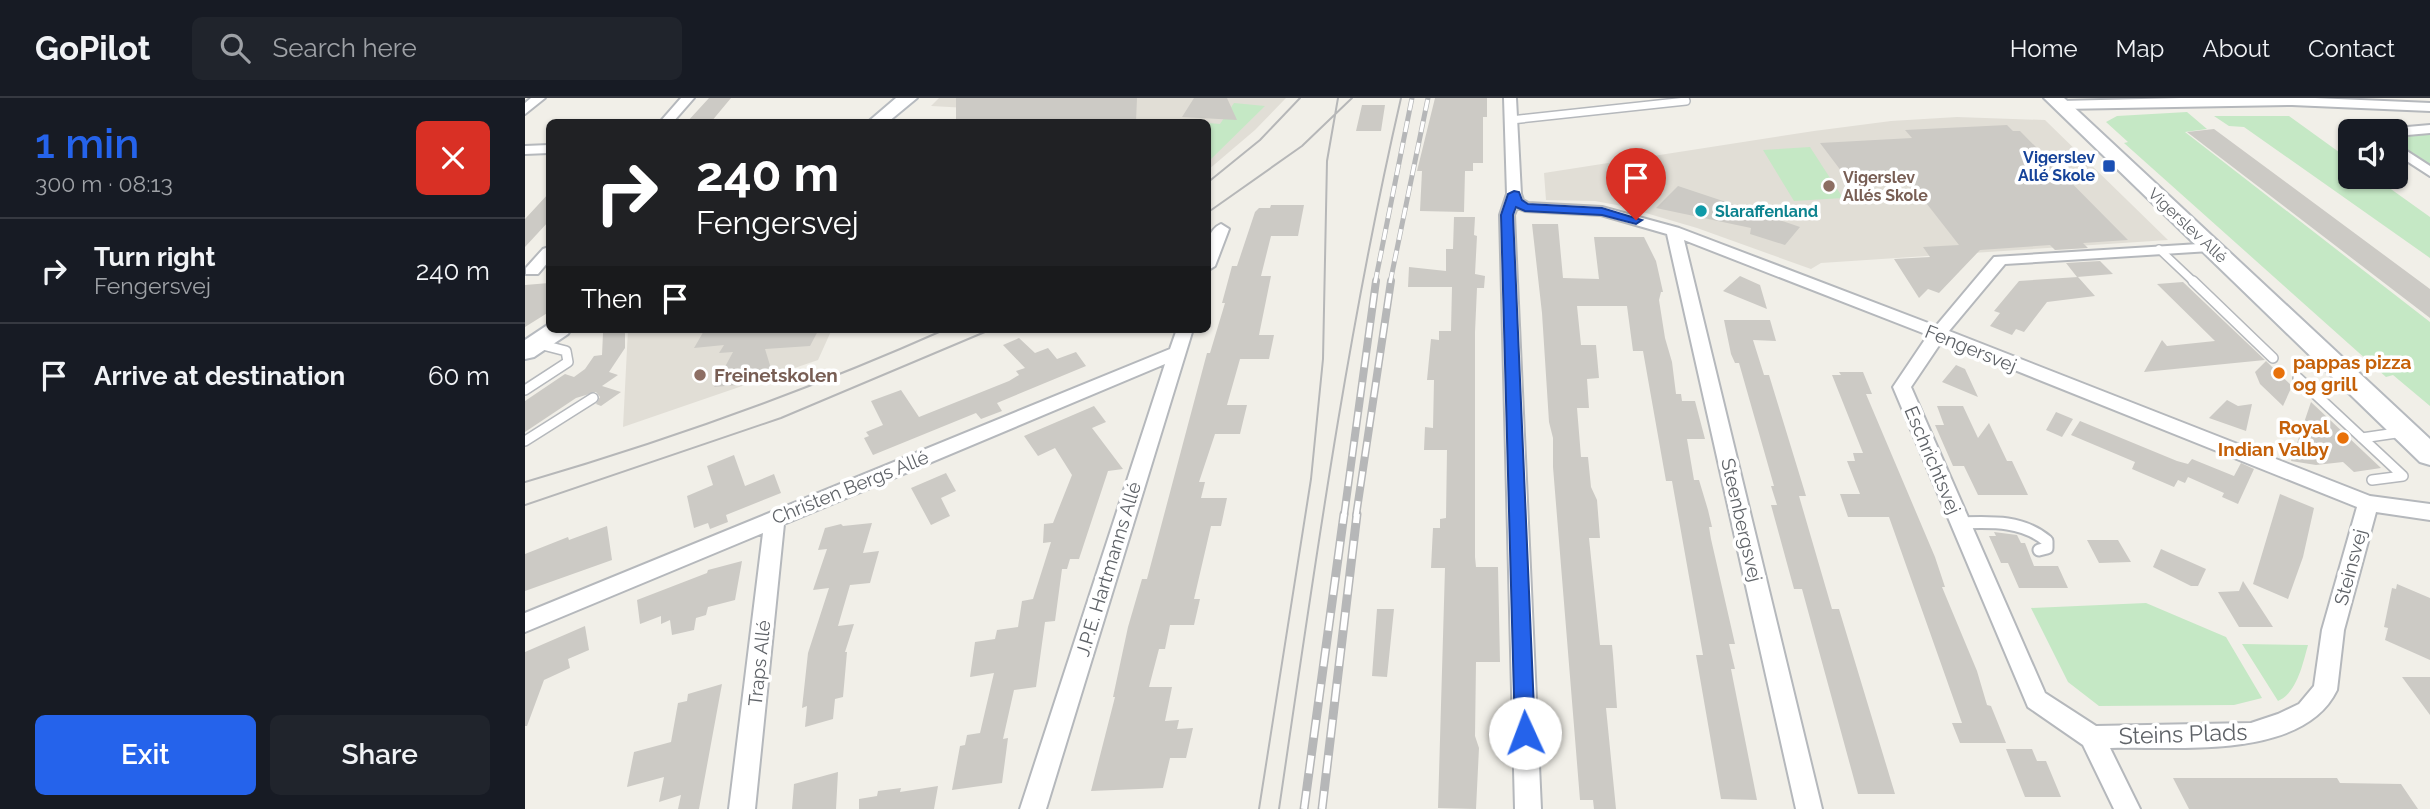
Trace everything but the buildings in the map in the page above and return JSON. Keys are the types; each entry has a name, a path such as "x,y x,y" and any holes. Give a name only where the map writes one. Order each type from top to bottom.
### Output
{"street":[{"path":"525,110 539,98"},
{"path":"669,119 688,98"},
{"path":"881,119 908,98"},
{"path":"1510,98 1528,809"},
{"path":"2057,102 2297,101 2426,108"},
{"name":"Vigerslev Allé","path":"2057,102 2324,352 2418,435 2430,455"},
{"path":"2408,131 2430,129"},
{"path":"525,150 546,149"},
{"path":"2408,156 2430,172"},
{"name":"Fengersvej","path":"1511,205 1517,202 1525,207 1602,211 1674,231 1820,286 2234,453 2368,503 2430,512"},
{"path":"1211,255 1221,229"},
{"name":"Steenbergsvej","path":"1674,231 1809,809"},
{"name":"Eschrichtsvej","path":"2092,737 2036,700 1902,387 1937,335 2000,260 2210,246"},
{"path":"529,271 546,255"},
{"path":"531,347 553,333"},
{"name":"J.P.E. Hartmanns Allé","path":"1033,809 1184,333"},
{"name":"Christen Bergs Allé","path":"525,623 775,517 1176,353"},
{"name":"Steinsvej","path":"2333,630 2368,503"},
{"name":"Traps Allé","path":"742,809 775,517"},
{"name":"Steins Plads","path":"2092,737 2251,734 2285,723 2307,711 2325,691 2333,630"},
{"path":"2092,737 2127,809"}],"lane":[{"path":"1511,120 1635,102 1686,101 1685,98"},
{"path":"2159,249 2273,358"},
{"path":"525,390 568,362 566,351 531,347"},
{"path":"2298,378 2403,476 2372,480"},
{"path":"525,441 593,398"},
{"path":"2362,438 2418,435"},
{"path":"1959,523 2018,524 2039,533 2047,541 2047,548 2039,550"}],"shaded area":[{"path":"939,98 1286,98 1255,130 1211,167 1211,119 1132,119 1133,117 931,106"},
{"name":"Vigerslev Allés Skole","path":"1957,117 2045,120 2168,240 1821,263 1811,269 1697,228 1622,206 1595,201 1546,200 1544,173 1814,131 1891,121"},
{"name":"Freinetskolen","path":"628,333 830,333 818,360 623,427"}],"green space":[{"path":"1234,103 1265,106 1211,159 1211,123 1220,124"},
{"path":"2187,112 2207,129 2185,132 2430,322 2430,406 2393,375 2386,377 2124,143 2128,142 2106,122 2117,116"},
{"path":"2214,116 2289,116 2338,151 2338,189 2391,189 2430,217 2430,258 2244,127 2229,126"},
{"path":"2430,134 2430,170 2408,154 2408,135"},
{"path":"1810,147 1843,198 1794,201 1763,150"},
{"path":"2146,603 2226,637 2262,698 2234,705 2099,706 2068,682 2031,608"},
{"path":"2242,644 2308,645 2295,685 2285,697 2278,701"}],"tram line":[{"path":"1211,180 1260,140 1300,98"},
{"path":"1335,114 1338,98"},
{"path":"1335,114 1352,98"},
{"path":"1279,809 1348,363 1401,98"},
{"path":"1211,210 1302,146 1335,114"},
{"path":"1259,809 1311,479 1323,359 1327,161 1335,114"},
{"path":"525,482 738,413 843,373 937,333"},
{"path":"525,505 781,418 983,333"}],"railway":[{"path":"1375,283 1412,98"},
{"path":"1390,283 1428,98"},
{"path":"1344,516 1376,281"},
{"path":"1356,516 1391,281"},
{"path":"1304,809 1344,514"},
{"path":"1322,809 1357,514"}],"place":[{"name":"Vigerslev Allé Skole","path":"2109,166"},
{"name":"Vigerslev Allés Skole","path":"1829,186"},
{"name":"Slaraffenland","path":"1701,211"},
{"name":"pappas pizza og grill","path":"2279,373"},
{"name":"Freinetskolen","path":"700,375"},
{"name":"Royal Indian Valby","path":"2343,438"}],"route":[{"path":"1525,733 1507,215 1514,194 1517,202 1525,207 1602,211 1636,220"}]}
